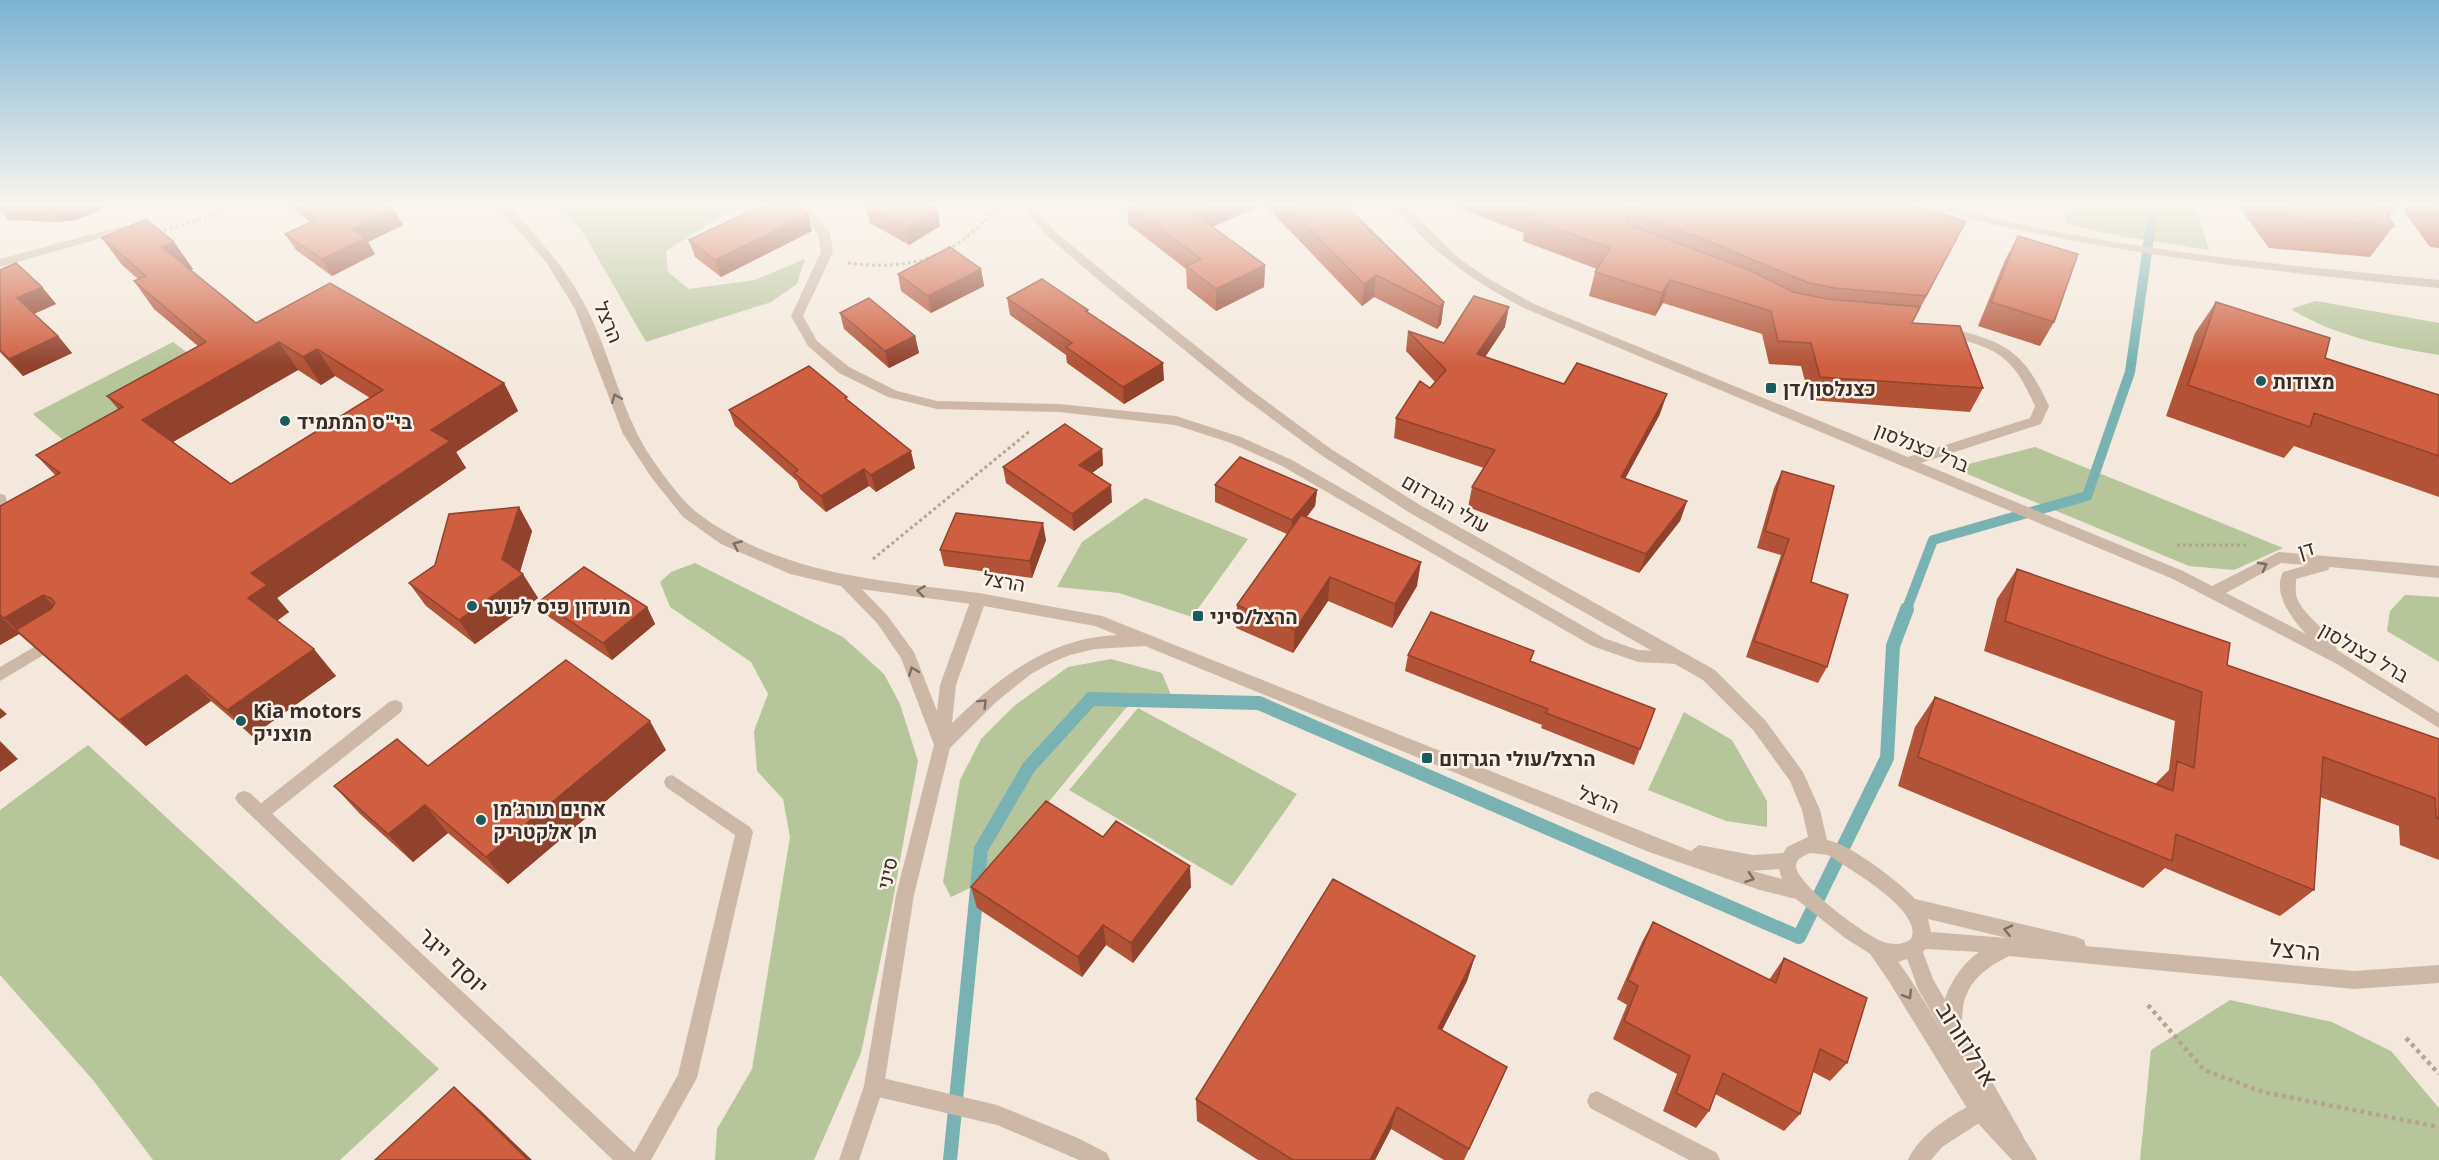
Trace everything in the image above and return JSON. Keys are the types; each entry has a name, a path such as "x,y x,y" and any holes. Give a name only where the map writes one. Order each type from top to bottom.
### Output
{"street":[{"path":"0,262 18,257"},
{"name":"הרצל","path":"548,257 581,309 630,434 656,474 688,513 726,540 790,568 845,581 979,599 1097,620 1655,846 1760,882 1799,891"},
{"path":"824,257 797,316 812,343 844,370 893,394 937,405 1059,408 1176,421 1236,440 1287,463 1598,642 1638,657 1679,658"},
{"name":"עולי הגרדום","path":"1079,257 1246,393 1326,452 1415,509 1709,675 1759,725 1797,777 1811,810 1819,845"},
{"name":"ברל כצנלסון","path":"1452,257 1462,267 1568,325 1660,360 2110,546 2343,660 2439,721"},
{"path":"2190,257 2439,284"},
{"path":"1908,462 2036,421 2042,406 2030,377 2017,360 1987,341 1927,328"},
{"name":"דן","path":"2212,594 2278,557 2439,572"},
{"name":"דן","path":"2332,563 2289,576 2289,599 2307,625 2343,660"},
{"path":"845,581 882,619 908,656 942,745 990,696 1039,661 1088,644 1150,640"},
{"name":"סיני","path":"849,1160 874,1086 905,895 942,745 948,685 979,599"},
{"path":"0,675 72,630"},
{"path":"261,813 395,707"},
{"path":"640,1160 687,1077 744,832 672,782"},
{"name":"יוסף ייגר","path":"244,798 628,1160"},
{"path":"1875,948 1799,891 1789,875 1789,861 1794,852 1800,848 1819,845 1842,854 1912,907"},
{"name":"הרצל","path":"1655,846 1753,863 1789,861"},
{"name":"הרצל","path":"1912,907 2147,961"},
{"name":"ארלוזורוב","path":"1912,907 1922,928 1917,945 1925,983 2011,1135 2028,1160"},
{"name":"הרצל","path":"1875,948 1899,954 1917,945 2007,946 2354,980 2439,974"},
{"path":"1951,1029 1957,987 1971,970 2007,946"},
{"name":"ארלוזורוב","path":"1875,948 1895,974 1980,1111 1995,1129 2028,1160"},
{"path":"874,1086 997,1115 1071,1144 1100,1160"},
{"path":"1598,1101 1710,1160"},
{"path":"1918,1160 1935,1140 1980,1111"}],"path":[{"path":"823,260 882,267 918,262 929,257"},
{"path":"845,581 1059,408"},
{"path":"2168,545 2248,545 2278,557"},
{"path":"2148,1005 2204,1070 2263,1092 2439,1127"},
{"path":"2406,1038 2439,1074"}],"green space":[{"path":"597,257 667,257 668,272 689,289 755,280 805,259 797,284 771,302 646,342"},
{"path":"2316,301 2439,323 2439,355 2362,339 2325,326 2291,309"},
{"path":"173,342 212,371 71,447 33,414"},
{"path":"2035,447 2283,548 2234,570 2189,566 1953,468"},
{"path":"1145,498 1248,539 1192,617 1119,593 1057,587 1082,542"},
{"path":"695,563 843,637 884,674 900,704 918,761 891,910 861,1053 814,1160 715,1160 717,1129 752,1069 790,837 783,799 757,771 754,731 768,694 751,662 670,607 660,582 671,572"},
{"path":"2405,595 2439,597 2439,662 2387,631 2390,611"},
{"path":"1111,659 1162,673 1173,700 1142,695 1125,709 983,882 951,897 943,882 960,780 981,739 1014,706 1068,667"},
{"path":"1138,708 1297,794 1232,886 1069,790"},
{"path":"1684,712 1732,740 1767,801 1767,827 1726,821 1648,790"},
{"path":"88,745 439,1069 340,1160 153,1160 93,1080 0,975 0,810"},
{"path":"2230,1000 2332,1022 2391,1051 2439,1108 2439,1160 2140,1160 2151,1050"}],"building":[{"path":"124,257 175,257 256,323 330,283 504,383 431,430 450,441 251,573 267,585 248,598 314,649 227,710 186,675 119,720 16,630 51,609 55,603 51,598 43,595 4,618 0,615 0,506 60,473 36,455 123,407 107,396 206,342 134,281 146,276","holes":["279,342 303,357 317,349 383,390 231,484 142,420"]},
{"path":"930,257 964,257 981,269 928,296 898,274"},
{"path":"1199,257 1254,257 1265,265 1216,289 1186,266 1201,259"},
{"path":"1338,257 1398,257 1444,302 1440,307 1376,275 1364,284"},
{"path":"1604,257 1715,257 1749,270 1793,292 1827,299 1920,307 1912,323 1960,326 1983,388 1820,377 1811,343 1778,341 1771,311 1670,280 1662,293 1595,272"},
{"path":"1747,257 1947,257 1926,296 1835,288 1809,283"},
{"path":"2009,257 2077,257 2054,322 1991,302"},
{"path":"16,263 42,287 17,298 58,336 9,359 0,350 0,270"},
{"path":"1042,279 1163,363 1123,387 1066,347 1072,343 1007,298"},
{"path":"1474,296 1509,307 1477,354 1564,384 1577,363 1667,394 1621,477 1687,501 1646,554 1472,487 1495,450 1396,418 1420,381 1430,388 1446,370 1408,331 1444,343"},
{"path":"869,298 915,336 885,351 840,313"},
{"path":"2216,302 2330,338 2325,358 2439,395 2439,456 2314,413 2310,427 2188,385"},
{"path":"809,366 911,451 871,475 864,469 821,496 794,473 798,470 729,410"},
{"path":"1065,424 1102,449 1079,465 1111,485 1072,514 1003,467"},
{"path":"1240,457 1317,490 1292,520 1215,485"},
{"path":"1782,471 1834,486 1811,582 1848,595 1827,667 1754,641 1789,539 1765,531"},
{"path":"519,507 502,559 523,574 459,620 409,583 435,565 449,514"},
{"path":"956,513 1043,523 1030,561 940,550"},
{"path":"1301,515 1421,562 1395,604 1330,577 1295,630 1237,605"},
{"path":"584,567 647,607 603,643 540,601"},
{"path":"2017,569 2230,643 2227,665 2439,739 2439,819 2436,817 2435,798 2323,757 2314,890 2176,834 2172,861 1918,757 1935,697 2173,791 2177,761 2194,768 2202,692 2005,621"},
{"path":"1431,612 1534,651 1530,661 1655,709 1640,749 1546,713 1548,709 1408,655"},
{"path":"566,660 650,721 486,857 425,805 388,834 334,786 397,739 428,766"},
{"path":"1046,801 1103,837 1116,821 1190,866 1131,943 1103,925 1078,957 971,887"},
{"path":"1333,879 1475,956 1438,1028 1507,1067 1469,1149 1397,1107 1370,1160 1293,1160 1196,1099"},
{"path":"1653,922 1776,983 1784,958 1867,998 1847,1063 1820,1049 1800,1114 1723,1073 1709,1111 1676,1093 1690,1056 1624,1021 1638,986 1628,980"},
{"path":"454,1087 528,1160 375,1160"}],"waterway":[{"path":"1906,611 1933,540 2087,496 2130,372 2146,257"},
{"path":"950,1160 981,849 1029,767 1091,699 1259,703 1799,937 1887,758 1893,646 1907,609"}],"place":[{"name":"מצודות","path":"2261,381"},
{"name":"כצנלסון/דן","path":"1771,388"},
{"name":"בי\"ס המתמיד","path":"285,421"},
{"name":"מועדון פיס לנוער","path":"472,606"},
{"name":"הרצל/סיני","path":"1198,616"},
{"name":"Kia motors מוצניק","path":"241,721"},
{"name":"הרצל/עולי הגרדום","path":"1427,758"},
{"name":"אחים תורג׳מן תן אלקטריק","path":"481,820"}]}
